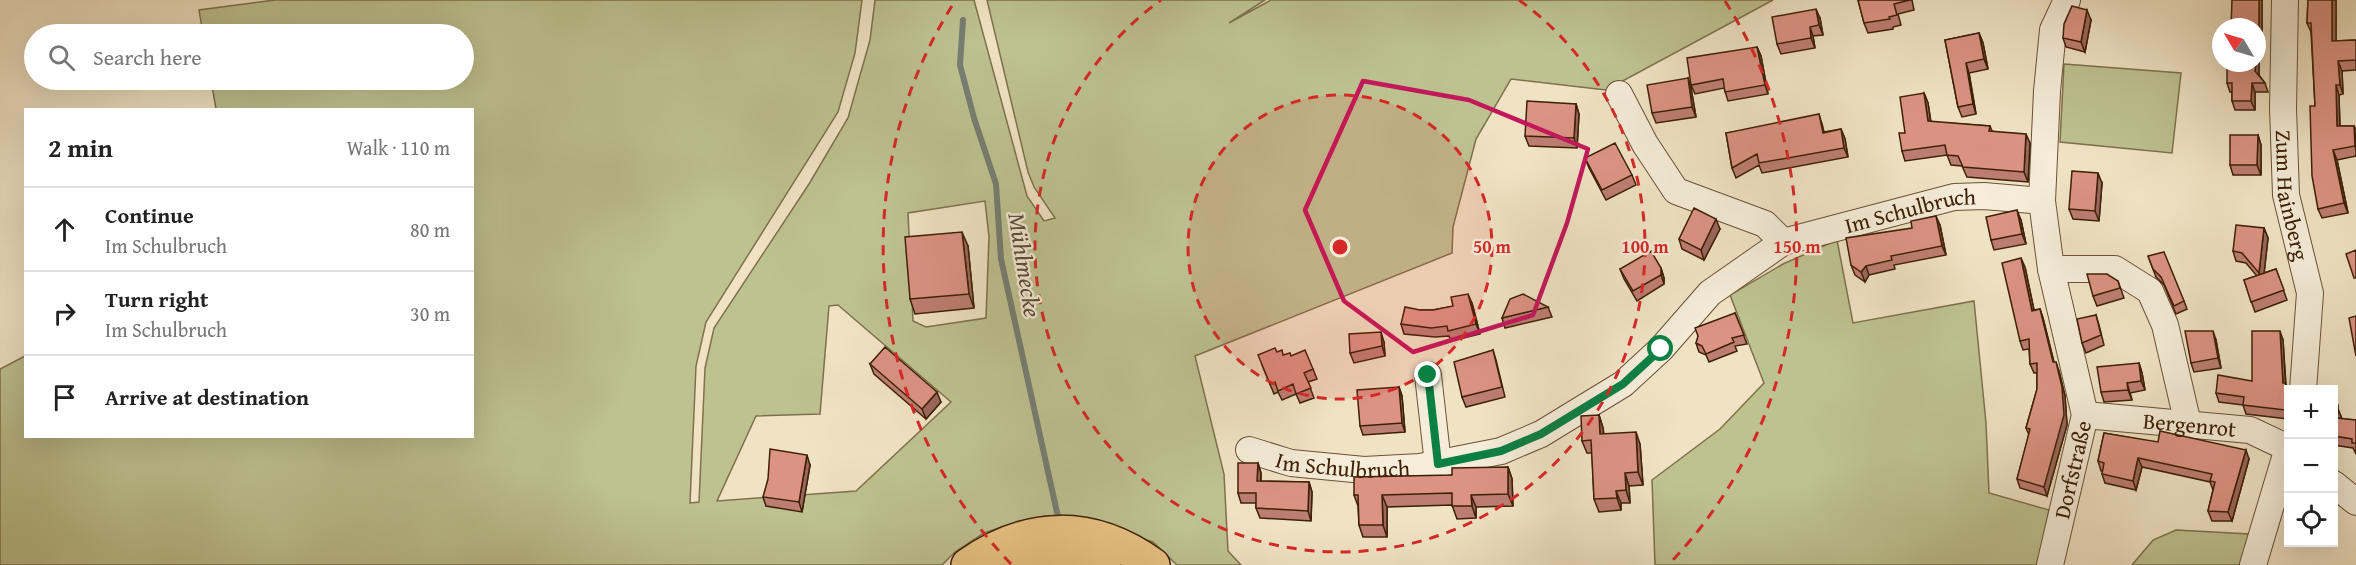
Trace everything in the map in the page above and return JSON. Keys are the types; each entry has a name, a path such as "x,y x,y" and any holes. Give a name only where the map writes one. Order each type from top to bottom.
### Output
{"highway":[{"path":"968,565 1006,543 1029,535 1072,532 1113,542 1135,552 1153,565"},
{"path":"1014,565 1050,556 1085,559 1104,565"}],"street":[{"name":"Dorfstraße","path":"2050,565 2085,415 2051,269 2042,201 2047,91 2053,30 2067,0"},
{"name":"Zum Hainberg","path":"2285,0 2283,108 2286,195 2310,293 2303,385"},
{"path":"1620,94 1645,144 1676,192 1765,224 1783,242"},
{"name":"Im Schulbruch","path":"1249,450 1291,463 1364,470 1420,467 1501,451 1541,434 1623,384 1661,349 1710,293 1783,242 1954,197 1984,196 2042,201"},
{"path":"2051,269 2115,269 2150,291 2165,325 2188,424"},
{"name":"Im Schulbruch","path":"1428,375 1438,464"},
{"name":"Bergenrot","path":"2085,415 2250,430 2284,446"},
{"path":"2253,565 2284,461"},
{"path":"2338,487 2356,501"}],"highlighted area":[{"path":"1363,81 1469,100 1588,149 1567,223 1533,315 1413,352 1344,301 1305,210"}],"green space":[{"path":"275,0 862,0 855,53 838,112 706,322 696,366 690,503 699,502 705,368 714,328 809,184 848,118 870,40 875,0 974,0 1027,196 1044,221 1055,218 1034,187 1028,172 987,0 1265,0 1229,23 1271,0 1773,0 1606,90 1511,79 1476,139 1453,227 1452,253 1195,356 1224,474 1228,551 1241,565 1177,565 1153,542 1072,519 1046,516 984,533 955,552 942,565 0,565 0,369 24,357 24,438 474,438 474,108 216,108 213,90 474,90 474,24 201,24 199,10","holes":["985,201 989,237 986,318 926,327 913,321 908,213","838,305 951,402 856,491 717,501 756,416 820,414 829,306"]},
{"path":"2064,64 2181,73 2172,153 2060,142"},
{"path":"1837,240 1853,323 1974,301 1986,423 1989,493 2049,510 2038,565 1655,565 1652,480 1720,429 1764,383 1730,295 1783,264"},
{"path":"2176,530 2249,534 2241,565 2132,565 2153,540"}],"building":[{"path":"1858,0 1910,0 1894,4 1897,15 1889,17 1890,19 1864,23"},
{"path":"2232,0 2259,0 2259,18 2231,18"},
{"path":"2308,0 2332,0 2332,41 2356,40 2356,60 2338,61 2340,85 2336,85 2337,126 2354,126 2355,146 2333,150 2344,203 2318,209 2312,176 2310,106 2315,106 2311,23 2307,23"},
{"path":"2072,6 2087,10 2081,42 2063,38 2064,24"},
{"path":"1816,9 1819,25 1810,27 1811,38 1777,44 1772,17"},
{"path":"1979,33 1984,59 1966,63 1973,104 1958,107 1945,40"},
{"path":"1757,47 1765,85 1725,92 1723,79 1691,85 1687,58"},
{"path":"2227,72 2256,72 2265,83 2252,83 2251,101 2232,101 2232,83 2227,83"},
{"path":"1688,78 1692,107 1652,113 1647,85"},
{"path":"1924,93 1928,121 1990,126 1989,131 2026,134 2024,172 1963,167 1958,156 1947,155 1945,145 1902,151 1899,133 1905,133 1900,97"},
{"path":"1527,101 1576,104 1574,138 1525,136"},
{"path":"1819,114 1823,133 1841,129 1844,148 1759,163 1757,154 1732,168 1726,133"},
{"path":"2230,135 2258,135 2257,165 2230,165"},
{"path":"1615,143 1632,175 1602,190 1585,158"},
{"path":"2072,171 2098,173 2095,211 2069,209"},
{"path":"1694,208 1716,219 1701,250 1679,239"},
{"path":"2017,210 2022,234 1991,240 1986,217"},
{"path":"1936,216 1942,246 1891,256 1892,260 1866,266 1861,272 1851,265 1846,238 1912,228 1911,221"},
{"path":"2236,225 2264,228 2259,273 2242,253 2233,251"},
{"path":"962,232 969,294 910,299 905,237"},
{"path":"2356,250 2356,278 2354,278 2346,254"},
{"path":"1651,251 1661,268 1661,275 1633,291 1620,269"},
{"path":"2164,252 2184,301 2174,306 2161,277 2153,269 2148,256"},
{"path":"2021,258 2032,311 2040,309 2053,362 2056,362 2062,387 2064,415 2044,487 2017,479 2030,429 2026,428 2037,389 2037,363 2030,364 2029,339 2020,341 2002,263"},
{"path":"2276,269 2284,290 2251,302 2244,280"},
{"path":"2087,274 2107,274 2118,281 2120,288 2093,296"},
{"path":"1468,294 1476,324 1448,331 1447,326 1431,328 1401,324 1405,307 1433,310 1453,306 1451,297"},
{"path":"1523,294 1548,307 1502,318 1510,299"},
{"path":"1735,313 1744,335 1732,338 1734,342 1706,354 1702,346 1696,343 1698,336 1695,328"},
{"path":"2096,315 2101,335 2082,343 2077,319"},
{"path":"2356,316 2356,356 2349,318"},
{"path":"2185,331 2213,331 2218,358 2191,363"},
{"path":"2252,331 2280,331 2283,383 2286,385 2284,385 2284,410 2243,405 2244,397 2216,393 2218,375 2252,381"},
{"path":"1381,332 1382,346 1350,353 1349,334"},
{"path":"885,347 937,392 922,409 870,364"},
{"path":"1275,348 1277,352 1282,350 1283,355 1290,353 1291,356 1305,350 1313,369 1304,373 1311,388 1296,394 1293,384 1278,391 1275,382 1270,384 1258,355"},
{"path":"1493,350 1502,387 1462,397 1454,362"},
{"path":"2139,363 2141,381 2127,383 2128,390 2101,392 2097,367"},
{"path":"1399,387 1402,423 1360,426 1357,390"},
{"path":"1599,415 1600,434 1636,432 1638,472 1625,473 1626,490 1616,491 1617,498 1594,499 1591,440 1582,441 1581,416"},
{"path":"2338,418 2356,420 2356,443 2352,443 2352,439 2338,437"},
{"path":"2160,431 2246,450 2228,512 2208,511 2215,482 2210,481 2212,474 2138,458 2133,481 2102,474 2104,463 2098,461 2104,433 2158,442"},
{"path":"770,449 807,455 799,502 763,497 768,479"},
{"path":"1238,463 1258,463 1257,481 1309,482 1308,511 1256,508 1256,493 1238,493"},
{"path":"1508,467 1508,494 1471,495 1472,506 1452,506 1452,493 1382,495 1383,525 1359,525 1358,495 1354,495 1354,477 1452,475 1452,468"}],"waterway":[{"name":"Mühlmecke","path":"963,20 960,65 974,118 996,184 1001,259 1058,517"}],"route":[{"path":"1428,375 1438,464 1501,451 1541,434 1623,384 1661,349"}]}
